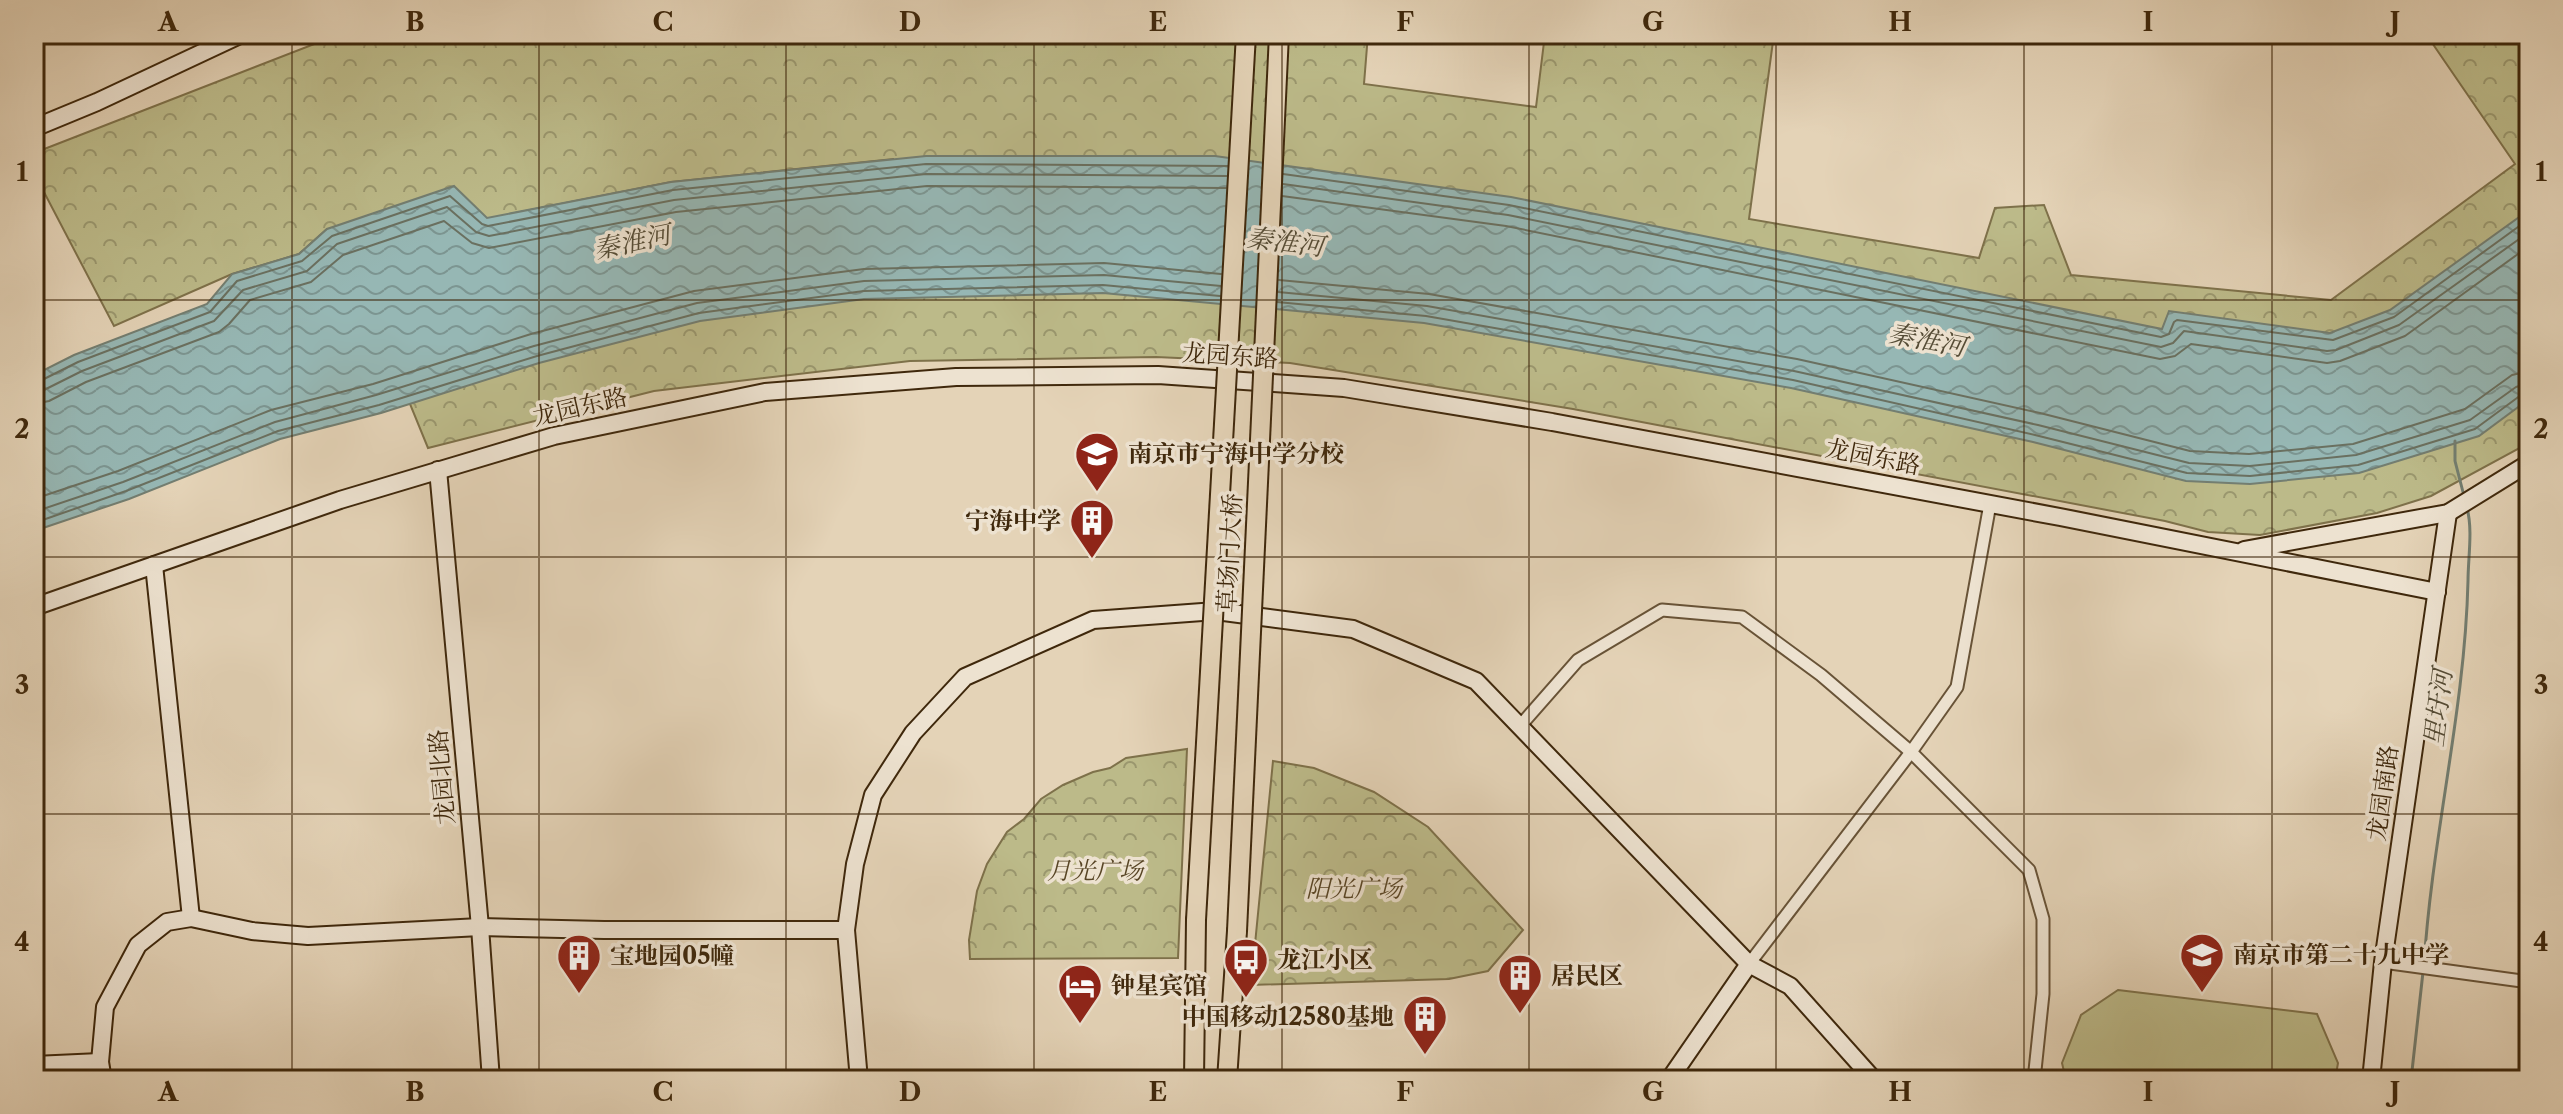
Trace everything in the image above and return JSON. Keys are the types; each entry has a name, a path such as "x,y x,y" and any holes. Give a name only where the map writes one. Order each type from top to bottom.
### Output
{"main road":[{"name":"草场门大桥","path":"1194,1080 1196,920 1246,34"},
{"name":"草场门大桥","path":"1227,1080 1237,931 1279,34"}],"street":[{"path":"34,128 242,34"},
{"name":"龙园东路","path":"34,607 340,500 438,470 554,436 765,392 956,377 1158,375 1344,388 1552,422 2437,592"},
{"path":"2234,552 2448,513 2529,463"},
{"name":"龙园北路","path":"438,470 491,1080"},
{"path":"1669,1080 1749,964 1957,687 1990,504"},
{"name":"龙园南路","path":"2371,1080 2383,962 2448,513"},
{"path":"154,565 191,918"},
{"path":"1520,726 1578,660 1662,610 1742,617 1821,675 1911,752 2029,870 2043,919 2043,994 2034,1080"},
{"path":"859,1080 846,930 855,864 873,795 913,733 965,677 1093,620 1216,611 1353,629 1476,681 1749,964 1790,986 1874,1080"},
{"path":"103,1080 100,1062 105,1007 138,945 167,922 191,918 252,931 308,936 480,927 846,930"},
{"path":"2383,962 2529,982"},
{"path":"34,1065 100,1062"}],"green space":[{"path":"340,34 1368,34 1364,84 1536,107 1545,34 1774,34 1749,219 1979,258 1995,208 2044,205 2071,275 2331,300 2515,164 2426,34 2529,34 2529,443 2431,496 2377,513 2260,535 2208,532 2165,521 1573,409 1290,363 1156,357 910,361 654,391 428,448 410,404 487,218 327,229 299,254 232,274 114,326 34,173 34,153","holes":["894,159 510,214 671,182"]},
{"name":"月光广场","path":"1187,749 1178,958 970,959 969,940 977,891 987,864 1007,832 1024,819 1041,799 1063,785 1110,768 1126,758"},
{"name":"阳光广场","path":"1273,761 1314,768 1374,792 1428,827 1523,930 1488,971 1449,979 1251,985"},
{"path":"2118,990 2317,1014 2338,1063 2335,1080 2066,1080 2062,1063 2081,1015"}],"water":[{"name":"秦淮河","path":"926,156 1215,156 1511,197 2162,329 2169,311 2330,333 2390,310 2529,210 2529,399 2479,436 2359,473 2250,484 2186,481 2033,442 1791,388 1424,323 1103,293 864,299 700,321 539,363 381,413 280,439 129,499 34,531 34,375 74,355 207,304 232,274 299,254 327,229 454,186 487,218 671,182"}],"waterway":[{"name":"里圩河","path":"2455,441 2455,461 2464,496"},
{"name":"里圩河","path":"2424,965 2466,629 2470,535 2467,508"},
{"name":"里圩河","path":"2411,1080 2423,972"}],"place":[{"name":"南京市宁海中学分校","path":"1097,493"},
{"name":"宁海中学","path":"1092,560"},
{"name":"南京市第二十九中学","path":"2202,994"},
{"name":"宝地园05幢","path":"579,995"},
{"name":"龙江小区","path":"1246,999"},
{"name":"居民区","path":"1520,1015"},
{"name":"钟星宾馆","path":"1080,1025"},
{"name":"中国移动12580基地","path":"1425,1056"}]}
